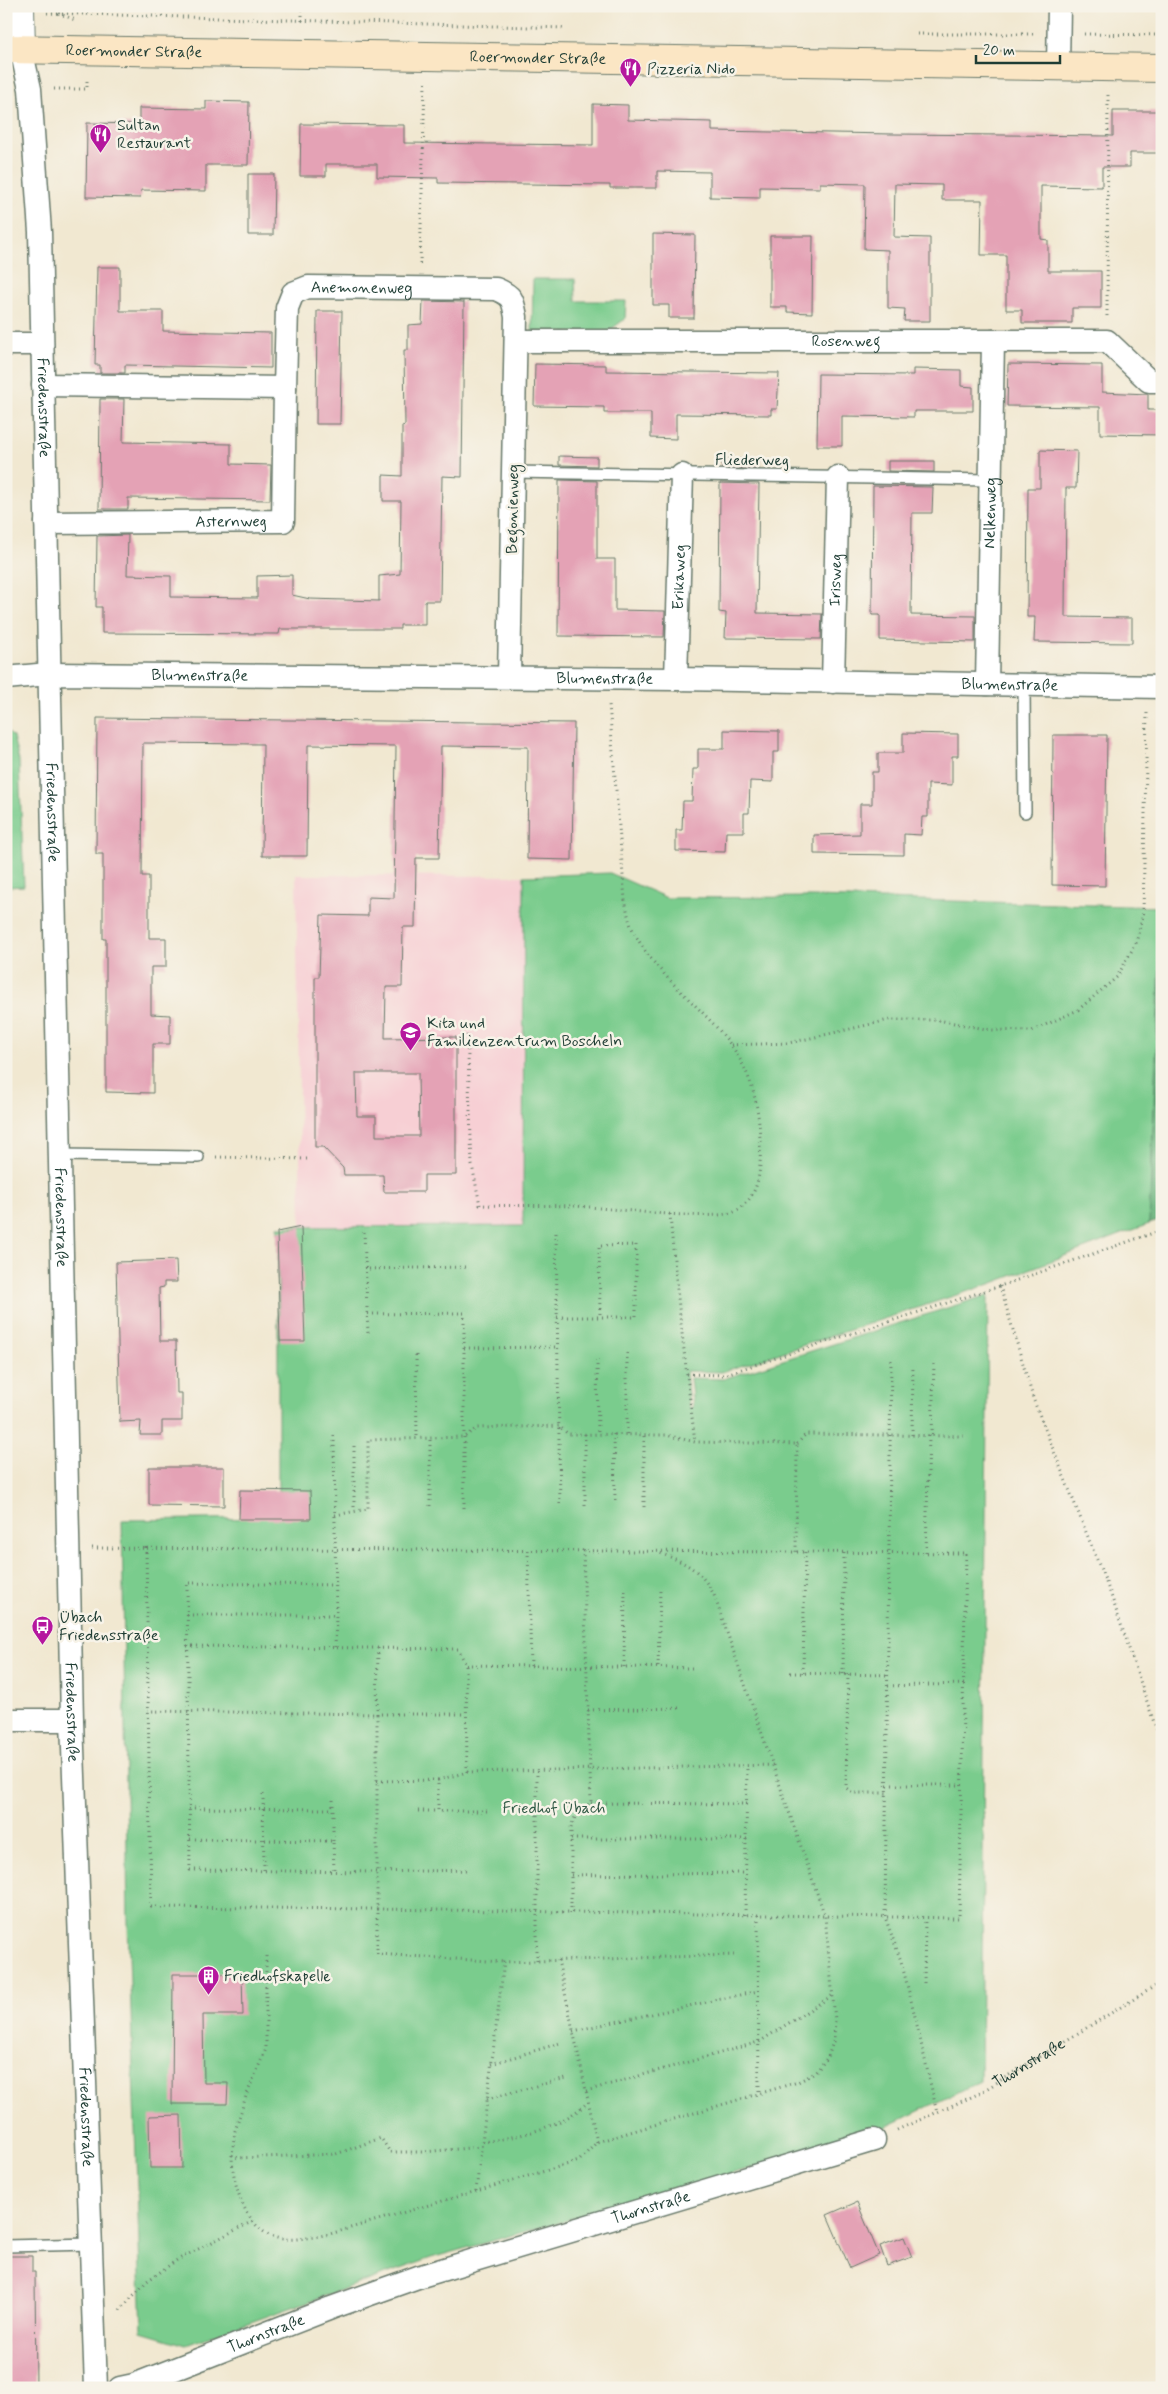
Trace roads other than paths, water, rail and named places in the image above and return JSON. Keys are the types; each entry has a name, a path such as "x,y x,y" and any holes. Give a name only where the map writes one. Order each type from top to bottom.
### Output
{"main road":[{"name":"Roermonder Straße","path":"13,49 1162,68"}],"street":[{"path":"13,49 20,6"},
{"path":"1058,67 1059,6"},
{"name":"Friedensstraße","path":"13,49 30,89 40,232 48,674 72,1720 96,2336 96,2388"},
{"name":"Anemonenweg","path":"285,388 287,308 293,292 308,287 496,289 508,294 513,301 516,317 516,341"},
{"name":"Rosenweg","path":"516,341 1107,341 1149,381 1162,381"},
{"name":"Begonienweg","path":"509,677 516,341"},
{"name":"Nelkenweg","path":"987,684 989,480 993,341"},
{"path":"6,344 41,344"},
{"path":"43,385 285,388"},
{"name":"Asternweg","path":"46,524 283,521 285,388"},
{"name":"Erikaweg","path":"676,679 682,475"},
{"name":"Irisweg","path":"833,682 838,477"},
{"name":"Blumenstraße","path":"6,678 48,674 509,677 1154,687"},
{"path":"6,1720 72,1720"},
{"name":"Thornstraße","path":"120,2388 134,2385 331,2308 418,2277 874,2140"}],"lane":[{"name":"Fliederweg","path":"514,472 989,480"},
{"path":"1024,685 1026,812"},
{"path":"60,1155 198,1157"},
{"path":"6,2246 92,2244"}],"place":[{"name":"Pizzeria Nido","path":"631,88"},
{"name":"Sultan Restaurant","path":"101,153"},
{"name":"Kita und Familienzentrum Boscheln","path":"411,1051"},
{"name":"Übach Friedensstraße","path":"43,1645"},
{"name":"Friedhofskapelle","path":"208,1995"}],"park label":[{"name":"Friedhof Übach","path":"554,1808"}]}
